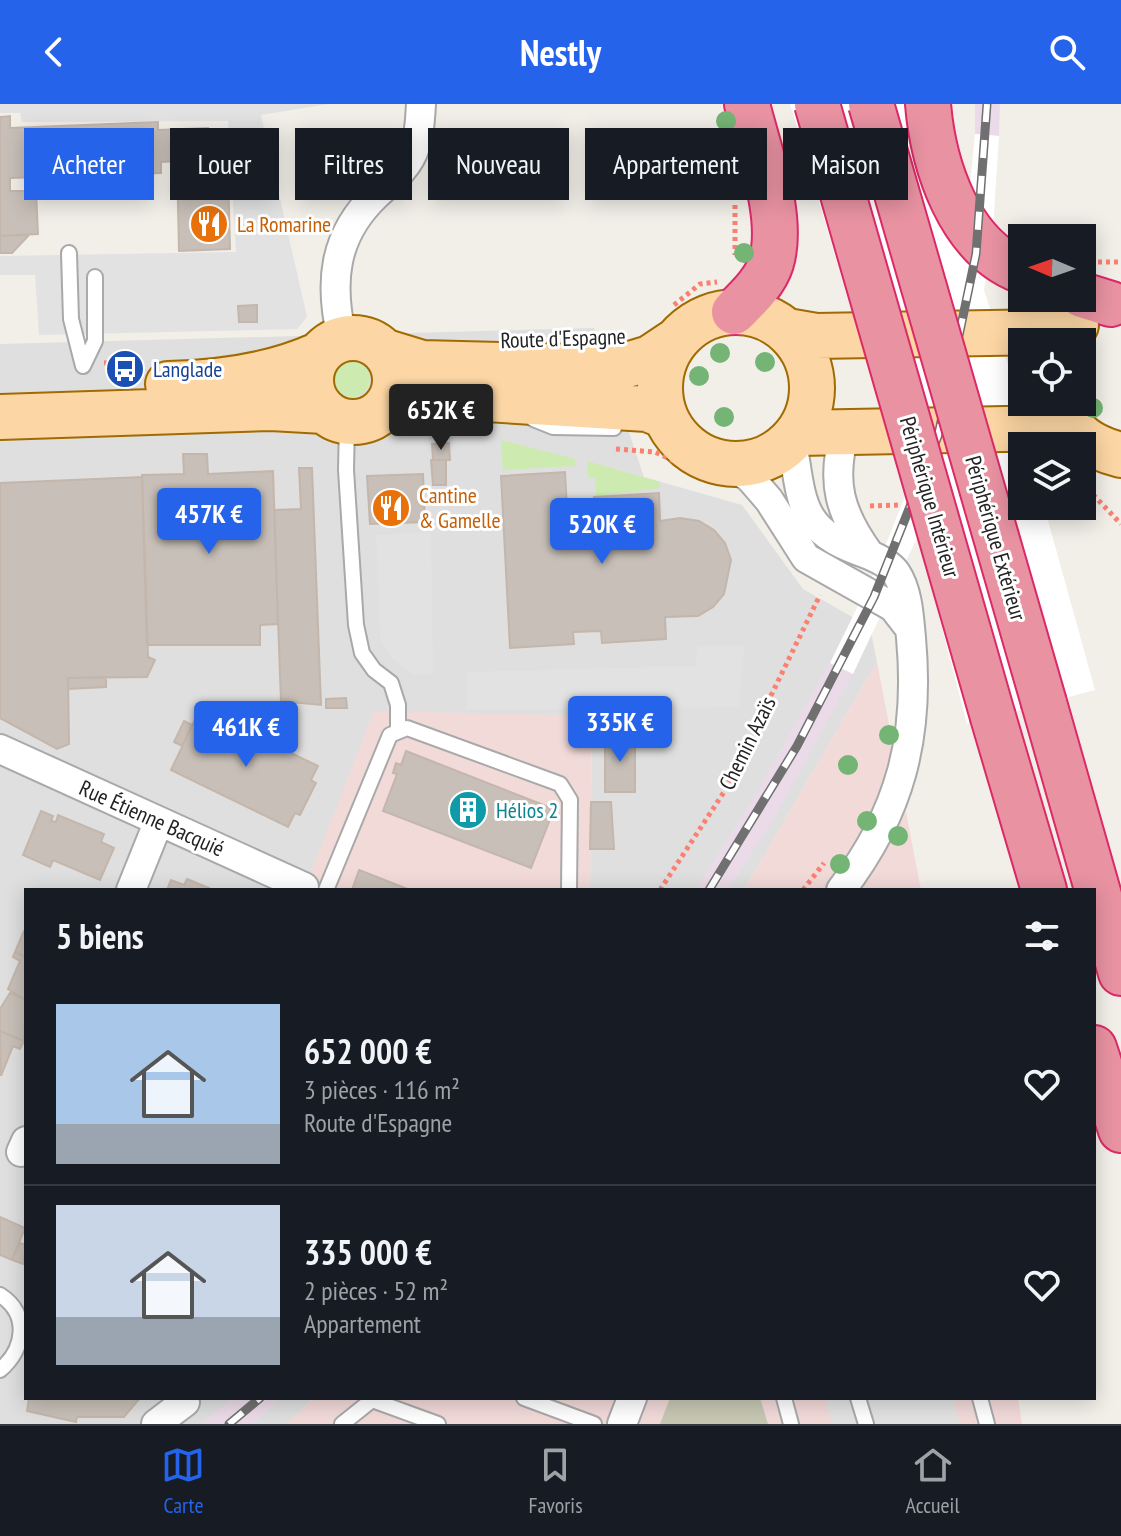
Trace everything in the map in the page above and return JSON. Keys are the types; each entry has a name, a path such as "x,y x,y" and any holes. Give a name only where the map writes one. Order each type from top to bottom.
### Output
{"highway":[{"path":"728,296 751,296 771,264 776,232 747,104"},
{"name":"Périphérique Intérieur","path":"817,104 1043,888"},
{"name":"Périphérique Extérieur","path":"871,104 1121,973"},
{"path":"928,104 941,171 960,215 994,254 1008,262"},
{"path":"1096,1054 1121,1130"}],"main road":[{"path":"667,428 661,400 670,328 702,319 728,296 787,331 816,336 1049,332 1079,312"},
{"name":"Route d'Espagne","path":"386,352 422,363 617,368 650,358 670,328"},
{"path":"0,417 271,408 335,417 371,418 389,402 422,395 489,398 647,409 692,450 729,464 764,459 795,437 811,403 809,364 787,331"},
{"path":"0,390 198,384 270,372 358,337 373,342 386,352 395,376 389,402"},
{"path":"330,347 311,369 310,384 315,399 335,417"},
{"path":"795,437 845,432 1052,428 1067,417 1089,443 1121,455"}],"street":[{"path":"330,347 336,260 361,210 404,168 415,150 421,104"},
{"path":"845,432 837,484 843,508 870,555"},
{"path":"795,437 799,489 815,528 835,543 870,555 895,572 906,597 910,629 915,697 906,763 874,843 842,888"},
{"path":"729,464 750,478 769,500 806,558 893,607 910,629"},
{"name":"Rue Étienne Bacquié","path":"0,749 158,823 179,828 312,888"},
{"path":"132,888 158,823"},
{"path":"622,1424 631,1400"},
{"path":"156,1424 185,1402"}],"lane":[{"path":"69,253 71,319 83,366 95,341 95,277"},
{"path":"489,398 553,427 623,429"},
{"path":"335,417 346,470 356,625 362,653 374,670 391,683 398,705 398,729"},
{"path":"314,888 390,735 398,729 407,728 560,784 570,800 569,888"},
{"path":"0,1295 10,1301 23,1317 22,1337 15,1356 0,1370"},
{"path":"342,1424 372,1400 438,1424"},
{"path":"529,1400 594,1424"},
{"path":"785,1400 791,1424"},
{"path":"859,1400 866,1424"},
{"path":"980,1400 984,1423"}],"path":[{"path":"735,200 735,267"},
{"path":"1096,297 1121,262"},
{"path":"670,328 700,284 728,296"},
{"path":"1096,498 1121,524"},
{"name":"Chemin Azaïs","path":"661,888 724,792 812,607 824,590"},
{"path":"805,888 832,853"}],"shaded area":[{"path":"0,104 329,104 261,115 264,128 228,128 228,121 22,122 20,113 0,113"},
{"path":"975,104 1000,104 999,136 975,134"},
{"path":"279,194 307,317 297,329 39,335 35,275 0,275 0,256 236,252 233,200 279,200"},
{"path":"594,328 644,477 742,505 803,589 870,627 877,662 745,888 590,888 592,716 307,888 24,888 24,1400 312,1400 287,1424 0,1424 0,344"},
{"path":"431,532 433,674 413,674 392,658 380,639 376,535"},
{"path":"697,646 744,646 739,707 466,710 466,672 696,666"},
{"path":"877,662 921,888 745,888"},
{"path":"830,663 853,674 775,817 729,888 696,888 751,803"},
{"path":"374,711 592,716 590,888 305,888"},
{"path":"231,1400 279,1400 252,1424 201,1424"},
{"path":"312,1400 1018,1400 1022,1424 287,1424"},
{"path":"669,1400 761,1400 768,1424 660,1424"},
{"path":"826,1400 954,1400 960,1424 832,1424"}],"green space":[{"path":"352,361 365,366 370,379 365,392 352,397 339,392 334,379 339,366"},
{"path":"501,440 575,459 575,466 503,470"},
{"path":"587,461 660,482 660,488 596,496 595,478 588,477"}],"pier":[{"path":"790,104 916,104 963,258 975,134 999,136 992,245 984,290 1008,364 1008,416 1025,417 1024,432 1008,432 1008,520 1048,520 1095,690 967,724 918,536 853,674 830,663 876,569 906,494 819,200 908,200 908,128 797,128"}],"building":[{"path":"10,116 10,128 158,122 158,130 170,130 170,161 161,162 161,173 154,173 154,128 24,128 24,178 10,178 10,191 24,191 24,200 36,200 38,234 0,236 0,117"},
{"path":"178,200 229,200 230,249 179,251"},
{"path":"29,235 12,253 0,253 0,236"},
{"path":"257,305 257,322 239,322 238,306"},
{"path":"449,443 450,460 433,460 432,444"},
{"path":"183,454 207,454 208,474 273,471 278,624 260,625 260,645 147,645 142,475 184,474"},
{"path":"431,460 446,460 446,485 433,485"},
{"path":"299,468 312,468 321,705 281,701 274,510 301,509"},
{"path":"565,472 568,526 596,524 594,497 659,493 660,521 680,518 699,521 714,530 725,543 731,560 724,594 713,607 698,616 665,617 666,639 602,643 601,631 573,632 574,644 510,648 501,476"},
{"path":"423,474 425,522 370,524 367,476"},
{"path":"142,477 148,657 155,660 147,677 68,678 69,744 57,749 0,718 0,483"},
{"path":"106,677 106,687 68,689 68,678"},
{"path":"346,698 347,708 326,708 326,699"},
{"path":"200,709 318,766 311,780 316,783 300,815 295,813 288,827 171,770"},
{"path":"184,721 192,725 182,746 174,742"},
{"path":"605,736 635,736 635,792 605,792"},
{"name":"Hélios 2","path":"406,751 554,809 531,868 383,811 397,774 393,773 396,763 401,765"},
{"path":"591,802 611,802 614,849 590,849"},
{"path":"41,811 53,816 51,821 56,822 58,815 104,834 101,842 114,848 100,880 53,860 50,867 23,855"},
{"path":"359,870 405,888 353,888"},
{"path":"187,879 209,888 168,888 171,880 184,885"},
{"path":"24,931 24,956 15,952"},
{"path":"15,952 24,956 24,999 8,989 20,961 13,957"},
{"path":"10,993 24,999 24,1041 0,1031 0,1009"},
{"path":"0,1031 24,1041 20,1049 13,1046 1,1076"},
{"path":"0,1217 24,1228 24,1230 12,1260 0,1255"},
{"path":"20,1243 24,1244 23,1264 12,1260"},
{"path":"29,1400 138,1400 124,1417 77,1417 76,1422 27,1411"}],"railway":[{"path":"710,888 797,746 874,597 938,436 976,254 987,104"},
{"path":"229,1424 258,1400"}],"place":[{"name":"La Romarine","path":"209,224"},
{"name":"Langlade","path":"125,369"},
{"name":"Cantine & Gamelle","path":"391,508"},
{"name":"Hélios 2","path":"468,810"}]}
